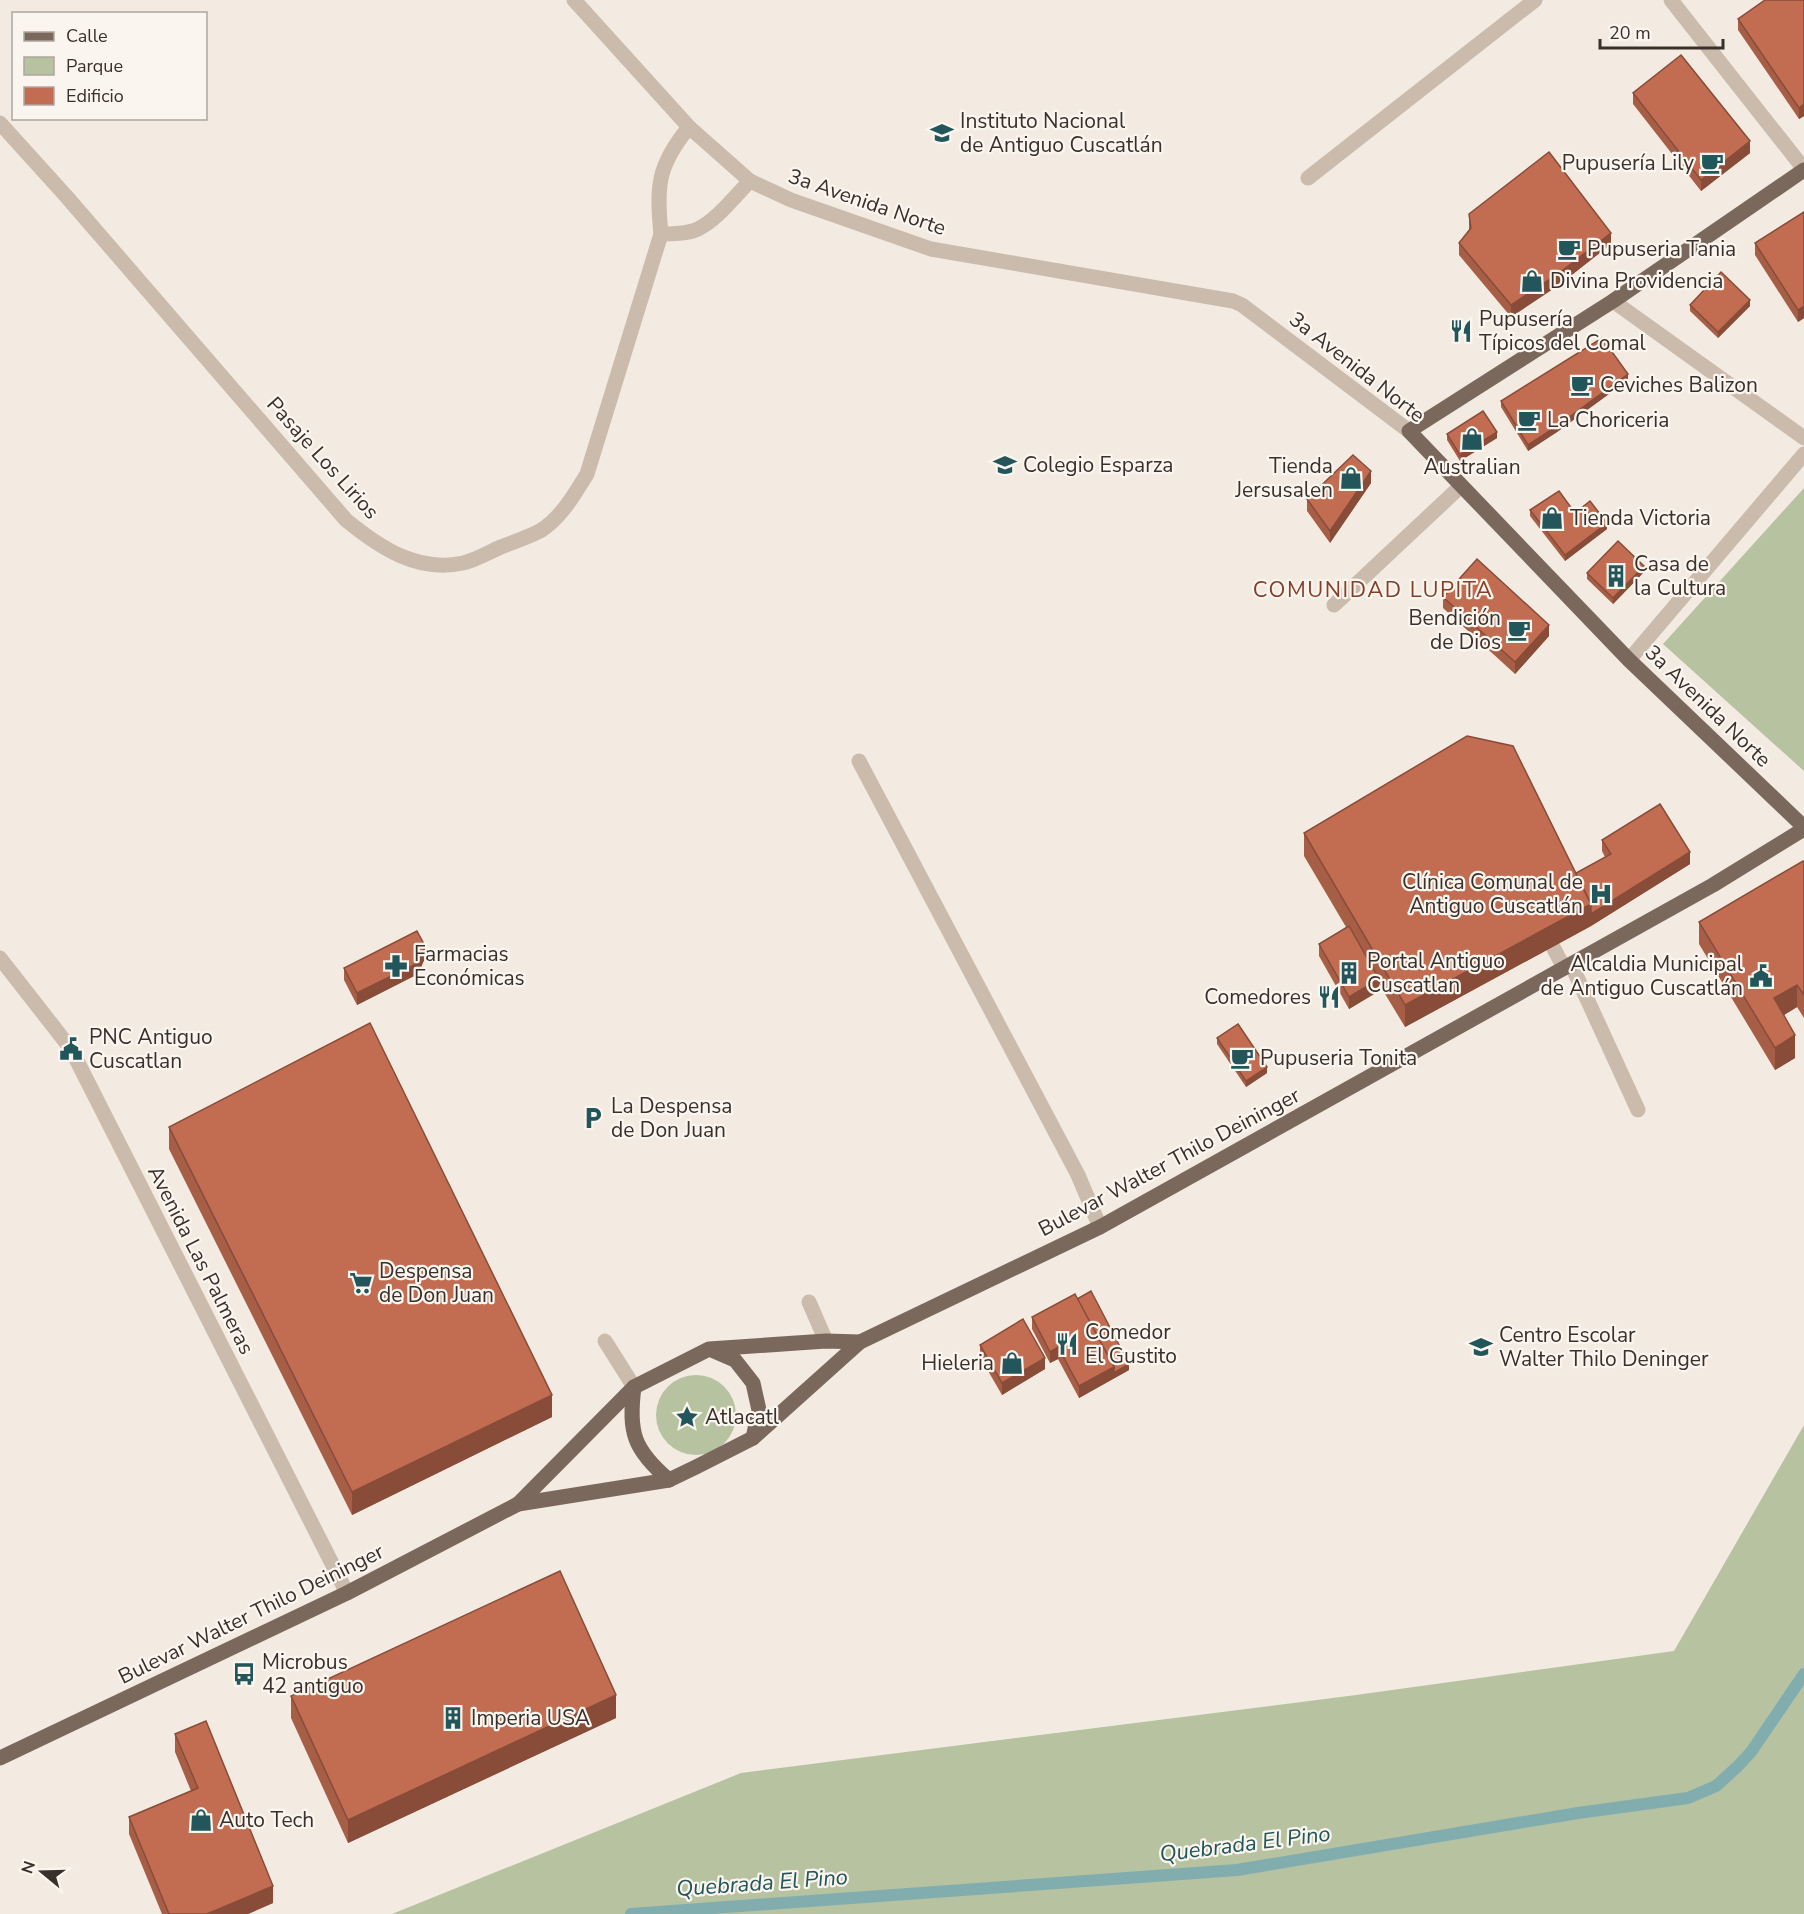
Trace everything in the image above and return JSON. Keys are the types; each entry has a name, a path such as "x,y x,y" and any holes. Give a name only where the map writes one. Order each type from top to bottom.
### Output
{"main road":[{"path":"1409,431 1613,301 1804,170"},
{"name":"3a Avenida Norte","path":"1409,431 1629,660 1804,828"},
{"name":"Bulevar Walter Thilo Deininger","path":"518,1504 669,1480 753,1438 860,1342 1100,1227 1713,885 1804,828"},
{"name":"Bulevar Walter Thilo Deininger","path":"0,1758 347,1593 518,1504 634,1387 709,1349 826,1341 860,1342"},
{"path":"709,1349 735,1360 753,1383 759,1410 753,1438"},
{"path":"634,1387 631,1414 635,1440 649,1463 669,1480"}],"street":[{"name":"3a Avenida Norte","path":"574,0 689,127 750,181 792,200 931,249 1233,301 1242,305 1409,431"},
{"path":"1308,178 1535,0"},
{"path":"1671,0 1804,170"},
{"name":"Pasaje Los Lirios","path":"0,123 346,520 379,546 412,561 448,566 465,563 540,530 557,517 571,501 587,474 661,234 657,198 662,173 672,148 689,127"},
{"path":"661,234 697,230 717,214 750,181"},
{"path":"1613,301 1804,438"},
{"path":"1629,660 1804,454"},
{"path":"1334,605 1461,486"},
{"path":"859,761 1078,1175 1100,1227"},
{"path":"1553,947 1568,966 1638,1110"},
{"name":"Avenida Las Palmeras","path":"0,958 71,1049 347,1593"},
{"path":"809,1302 826,1341"},
{"path":"605,1341 634,1387"}],"green space":[{"path":"1804,488 1804,771 1663,644"},
{"path":"696,1375 711,1378 724,1387 733,1400 736,1415 733,1430 724,1443 711,1452 696,1455 681,1452 668,1443 659,1430 656,1415 659,1400 668,1387 681,1378"},
{"path":"1804,1425 1804,1914 392,1914 741,1773 1356,1695 1674,1651"}],"building":[{"path":"1765,0 1804,0 1804,104 1799,108 1738,19"},
{"path":"1681,55 1750,141 1701,180 1633,93"},
{"path":"1549,152 1611,233 1559,273 1511,305 1459,243 1471,228 1469,214"},
{"path":"1804,212 1804,306 1798,310 1755,243"},
{"path":"1721,272 1750,300 1718,332 1690,305"},
{"path":"1602,338 1628,374 1528,445 1501,401"},
{"name":"Australian","path":"1483,411 1497,432 1460,455 1447,434"},
{"path":"1353,455 1371,471 1330,531 1307,499"},
{"path":"1559,491 1575,513 1590,501 1607,523 1565,555 1530,510"},
{"name":"Casa de la Cultura","path":"1618,541 1644,566 1613,598 1587,573"},
{"path":"1477,559 1549,625 1515,662 1443,597"},
{"path":"1467,736 1513,746 1591,904 1405,1005 1304,833"},
{"path":"1660,804 1690,852 1591,914 1591,904 1576,873 1611,854 1602,840"},
{"name":"Alcaldia Municipal de Antiguo Cuscatlán","path":"1803,861 1804,995 1797,985 1774,998 1795,1035 1775,1048 1699,922"},
{"name":"Portal Antiguo Cuscatlan","path":"1349,926 1379,979 1349,997 1319,944"},
{"name":"Farmacias Económicas","path":"417,931 425,946 418,963 357,993 344,968"},
{"name":"Despensa de Don Juan","path":"370,1023 552,1395 352,1492 169,1127"},
{"name":"Pupuseria Tonita","path":"1238,1024 1267,1067 1246,1081 1217,1038"},
{"path":"1091,1291 1129,1364 1114,1373 1114,1367 1077,1299"},
{"name":"Comedor El Gustito","path":"1075,1294 1114,1367 1079,1386 1058,1347 1050,1352 1032,1317"},
{"name":"Hieleria","path":"1023,1319 1045,1358 1002,1383 980,1345"},
{"name":"Imperia USA","path":"560,1571 616,1695 348,1820 291,1696"},
{"name":"Auto Tech","path":"206,1721 273,1886 207,1914 169,1914 129,1817 198,1788 175,1734"}],"waterway":[{"name":"Quebrada El Pino","path":"631,1914 1237,1870 1578,1813 1688,1798 1716,1786 1737,1767 1751,1752 1804,1674"}],"place":[{"name":"Instituto Nacional de Antiguo Cuscatlán","path":"942,133"},
{"name":"Pupusería Lily","path":"1712,163"},
{"name":"Pupuseria Tania","path":"1569,249"},
{"name":"Divina Providencia","path":"1532,281"},
{"name":"Pupusería Típicos del Comal","path":"1461,331"},
{"name":"Ceviches Balizon","path":"1582,385"},
{"name":"La Choriceria","path":"1529,420"},
{"name":"Australian","path":"1472,439"},
{"name":"Colegio Esparza","path":"1005,465"},
{"name":"Tienda Jersusalen","path":"1351,478"},
{"name":"Tienda Victoria","path":"1552,518"},
{"name":"Casa de la Cultura","path":"1616,576"},
{"name":"Bendición de Dios","path":"1519,630"},
{"name":"Clínica Comunal de Antiguo Cuscatlán","path":"1601,894"},
{"name":"Farmacias Económicas","path":"396,966"},
{"name":"Portal Antiguo Cuscatlan","path":"1349,973"},
{"name":"Alcaldia Municipal de Antiguo Cuscatlán","path":"1761,976"},
{"name":"Comedores","path":"1329,997"},
{"name":"PNC Antiguo Cuscatlan","path":"71,1049"},
{"name":"Pupuseria Tonita","path":"1242,1058"},
{"name":"La Despensa de Don Juan","path":"593,1118"},
{"name":"Despensa de Don Juan","path":"361,1283"},
{"name":"Comedor El Gustito","path":"1067,1344"},
{"name":"Centro Escolar Walter Thilo Deninger","path":"1481,1347"},
{"name":"Hieleria","path":"1012,1363"},
{"name":"Atlacatl","path":"687,1417"},
{"name":"Microbus 42 antiguo","path":"244,1674"},
{"name":"Imperia USA","path":"453,1718"},
{"name":"Auto Tech","path":"201,1820"}],"district":[{"name":"COMUNIDAD LUPITA","path":"1373,590"}]}
